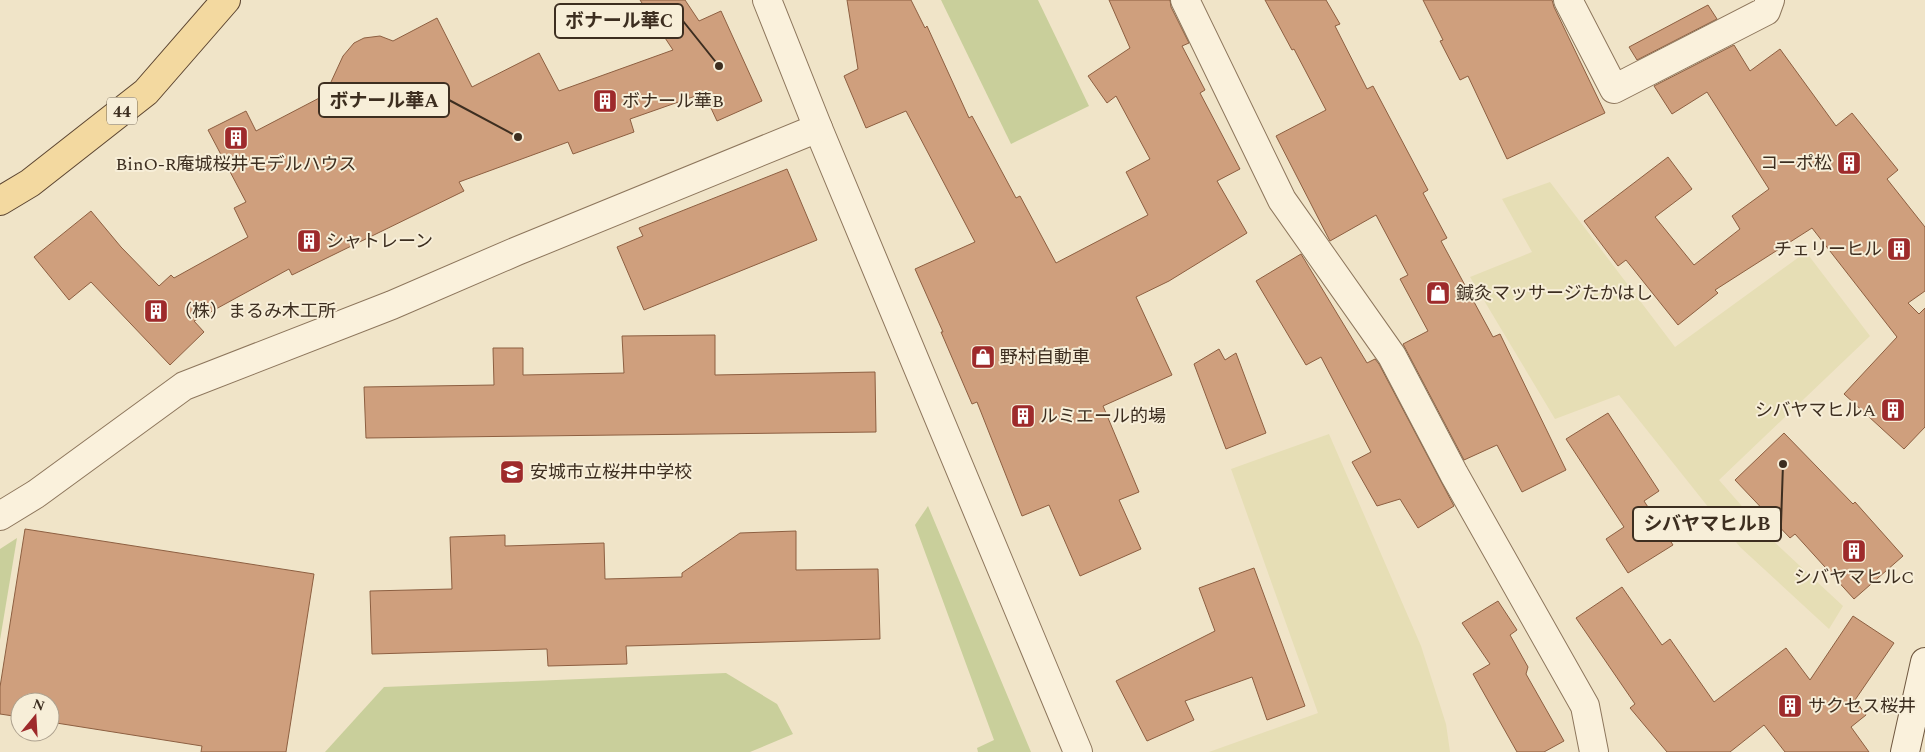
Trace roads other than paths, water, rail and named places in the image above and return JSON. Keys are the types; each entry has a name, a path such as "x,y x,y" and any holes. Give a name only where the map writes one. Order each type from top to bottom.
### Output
{"main road":[{"name":"44","path":"0,201 30,183 146,92 226,0"}],"street":[{"path":"767,0 818,128 1078,752"},
{"path":"1185,0 1282,200 1392,356 1454,474 1585,706 1594,752"},
{"path":"1568,0 1614,89 1766,11 1770,0"},
{"path":"0,516 36,494 184,386 392,305 517,251 818,128"},
{"path":"1905,752 1925,662"}],"place":[{"name":"ボナール華C","path":"719,66"},
{"name":"ボナール華B","path":"605,101"},
{"name":"ボナール華A","path":"518,137"},
{"name":"BinO‐R庵城桜井モデルハウス","path":"236,138"},
{"name":"コーポ松","path":"1849,163"},
{"name":"シャトレーン","path":"309,241"},
{"name":"チェリーヒル","path":"1899,249"},
{"name":"鍼灸マッサージたかはし","path":"1438,293"},
{"name":"（株）まるみ木工所","path":"156,311"},
{"name":"野村自動車","path":"983,357"},
{"name":"シバヤマヒルA","path":"1893,410"},
{"name":"ルミエール的場","path":"1023,416"},
{"name":"シバヤマヒルB","path":"1783,464"},
{"name":"安城市立桜井中学校","path":"512,472"},
{"name":"シバヤマヒルC","path":"1854,551"},
{"name":"サクセス桜井","path":"1790,706"}]}
